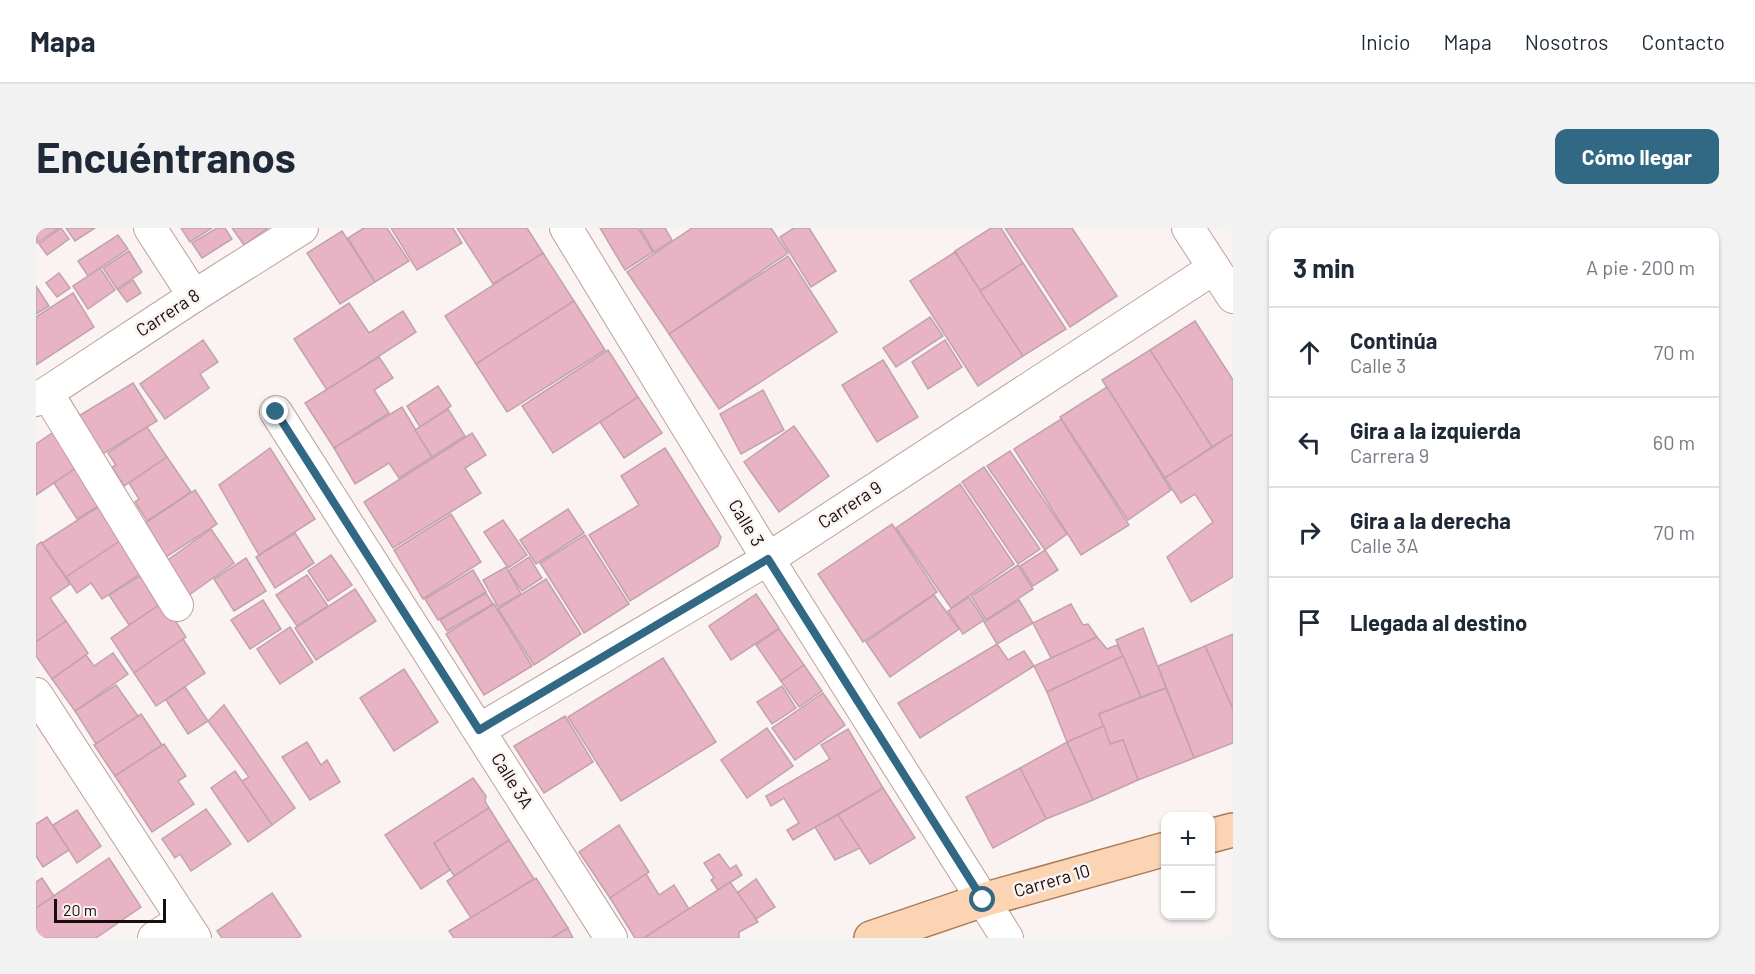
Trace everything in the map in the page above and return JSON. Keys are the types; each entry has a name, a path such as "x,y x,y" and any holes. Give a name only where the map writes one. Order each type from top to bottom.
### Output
{"main road":[{"path":"1215,835 1233,830"},
{"name":"Carrera 10","path":"871,938 983,900 1161,850"}],"street":[{"path":"150,228 194,296"},
{"name":"Carrera 8","path":"41,396 302,228"},
{"name":"Calle 3","path":"566,228 768,559 1007,938"},
{"path":"1188,228 1233,297"},
{"name":"Carrera 9","path":"479,730 768,559 1214,268"},
{"path":"41,396 177,605"},
{"name":"Calle 3A","path":"276,412 611,938"},
{"path":"36,694 189,929 154,938"}],"building":[{"path":"36,228 59,228 37,243"},
{"path":"61,228 69,239 47,255 39,244"},
{"path":"66,228 95,228 75,241"},
{"path":"181,228 212,228 190,242"},
{"path":"217,228 225,228 232,239 202,258 192,243"},
{"path":"232,228 268,228 244,245"},
{"path":"364,228 387,228 409,261 375,282 348,238"},
{"path":"391,228 453,228 462,243 417,270"},
{"path":"457,228 527,228 543,253 493,284"},
{"path":"600,228 638,228 653,252 625,270"},
{"path":"640,228 665,228 672,240 654,252"},
{"path":"692,228 771,228 788,253 669,334 627,272"},
{"path":"794,228 809,228 836,271 811,287 780,237"},
{"path":"991,228 1001,228 1023,263 980,291 955,251"},
{"path":"1005,228 1072,228 1117,296 1070,327"},
{"path":"342,231 375,282 340,304 307,253"},
{"path":"118,235 128,249 88,276 78,261"},
{"path":"129,251 142,272 117,289 103,268"},
{"path":"955,252 1023,356 978,386 910,281"},
{"path":"543,253 574,301 476,364 445,316"},
{"path":"788,256 837,332 719,409 669,334"},
{"path":"1023,263 1066,329 1023,356 980,291"},
{"path":"100,268 115,290 88,309 73,286"},
{"path":"59,273 70,288 57,297 46,283"},
{"path":"133,280 141,293 127,302 118,290"},
{"path":"36,286 49,306 36,314"},
{"path":"73,293 94,327 36,365 36,317"},
{"path":"574,301 605,350 507,412 476,364"},
{"path":"349,303 369,333 403,311 416,332 327,390 294,339"},
{"path":"930,317 943,336 896,367 883,348"},
{"path":"1195,321 1233,380 1233,434 1212,447 1150,350"},
{"path":"203,340 218,362 200,374 209,388 165,419 140,384"},
{"path":"945,340 962,367 928,389 912,362"},
{"path":"608,350 638,397 553,453 522,406"},
{"path":"1150,350 1212,447 1165,478 1102,380"},
{"path":"379,357 393,378 374,390 389,413 334,448 305,403"},
{"path":"883,360 918,417 877,442 842,385"},
{"path":"133,383 157,421 101,455 77,417"},
{"path":"438,386 451,406 420,427 407,406"},
{"path":"1107,387 1171,490 1128,520 1060,417"},
{"path":"763,390 784,430 741,454 720,414"},
{"path":"638,397 662,433 624,458 600,422"},
{"path":"402,407 432,457 399,478 389,463 355,484 334,448"},
{"path":"448,409 465,436 432,457 415,430"},
{"path":"1061,419 1129,525 1081,555 1014,449"},
{"path":"794,426 829,476 779,512 744,462"},
{"path":"147,427 167,457 124,486 112,467 116,465 108,453"},
{"path":"55,431 79,466 36,495 36,444"},
{"path":"472,433 486,455 465,468 481,493 393,548 364,502"},
{"path":"1233,434 1233,577 1191,602 1167,557 1213,522 1195,494 1181,503 1165,478"},
{"path":"270,448 315,519 259,555 219,485"},
{"path":"665,448 721,537 718,546 630,601 589,535 639,505 621,476"},
{"path":"1010,451 1067,534 1045,550 987,466"},
{"path":"167,457 191,492 147,521 135,502 139,499 129,483"},
{"path":"79,466 103,503 77,519 54,483"},
{"path":"984,467 1040,549 1018,564 962,482"},
{"path":"960,484 1014,564 951,608 896,528"},
{"path":"195,490 217,524 166,557 144,524"},
{"path":"98,507 120,541 66,577 42,543"},
{"path":"568,509 584,533 536,564 520,540"},
{"path":"451,514 481,562 423,599 394,550"},
{"path":"503,520 527,555 508,568 484,532"},
{"path":"892,524 937,592 863,642 818,574"},
{"path":"211,529 234,563 189,595 165,562"},
{"path":"295,533 314,563 275,588 256,557"},
{"path":"585,535 629,604 584,633 540,563"},
{"path":"120,541 141,573 102,599 91,583 77,593 66,577"},
{"path":"41,542 70,584 50,598 66,621 36,642 36,546"},
{"path":"1045,550 1058,570 1033,586 1020,566"},
{"path":"331,555 352,585 328,601 308,571"},
{"path":"529,557 542,578 522,591 508,571"},
{"path":"246,558 266,591 234,611 214,579"},
{"path":"1018,565 1033,589 986,620 971,596"},
{"path":"506,567 521,594 498,607 483,580"},
{"path":"473,570 486,592 438,620 425,599"},
{"path":"141,575 160,605 129,625 109,595"},
{"path":"307,575 328,606 297,626 276,595"},
{"path":"546,579 581,634 534,665 498,609"},
{"path":"355,589 376,621 316,660 295,628"},
{"path":"486,593 493,604 447,631 440,620"},
{"path":"756,594 779,628 731,660 709,626"},
{"path":"934,595 959,629 890,677 866,642"},
{"path":"969,597 984,620 963,634 948,611"},
{"path":"263,600 281,629 250,649 231,620"},
{"path":"1019,600 1033,623 997,644 984,622"},
{"path":"163,602 186,637 134,673 111,638"},
{"path":"494,604 532,666 484,695 446,634"},
{"path":"1071,604 1083,625 1088,624 1097,637 1051,658 1033,623"},
{"path":"66,621 88,653 52,679 36,656 36,642"},
{"path":"290,627 313,662 280,684 257,649"},
{"path":"1143,628 1166,688 1141,697 1116,640"},
{"path":"779,629 804,665 781,681 756,645"},
{"path":"1233,634 1233,709 1205,646"},
{"path":"1097,637 1107,649 1117,645 1123,656 1047,692 1034,666"},
{"path":"183,639 205,673 156,706 134,673"},
{"path":"997,644 1008,660 1024,651 1034,666 920,738 898,703"},
{"path":"1205,646 1233,709 1233,743 1194,758 1158,666"},
{"path":"113,653 128,674 75,711 52,679 86,655 94,666"},
{"path":"1123,656 1141,697 1099,714 1104,726 1067,742 1047,692"},
{"path":"663,658 716,742 621,801 568,717"},
{"path":"804,665 822,691 799,707 781,681"},
{"path":"404,669 438,722 394,751 360,698"},
{"path":"116,685 138,716 96,744 75,711"},
{"path":"782,686 796,708 772,724 757,702"},
{"path":"185,687 208,721 188,734 166,700"},
{"path":"1166,688 1194,758 1138,780 1123,740 1110,744 1099,714"},
{"path":"823,693 845,725 795,760 772,728"},
{"path":"224,705 295,808 272,825 242,781 249,777 208,721"},
{"path":"141,714 162,745 115,776 94,745"},
{"path":"565,716 593,762 544,793 514,746"},
{"path":"1104,726 1110,744 1123,740 1138,780 1093,800 1067,742"},
{"path":"767,728 793,766 747,798 721,760"},
{"path":"848,729 883,788 793,840 787,830 799,823 784,798 771,806 766,796 830,759 821,745"},
{"path":"307,742 321,765 327,760 340,782 310,800 282,757"},
{"path":"1067,742 1093,800 1046,819 1020,768"},
{"path":"164,744 186,776 178,781 194,804 152,832 115,776"},
{"path":"1020,768 1046,819 993,848 966,797"},
{"path":"235,771 272,825 248,842 211,788"},
{"path":"473,778 486,796 485,801 489,808 434,843 450,870 421,889 385,835"},
{"path":"883,788 915,838 870,864 838,815"},
{"path":"489,808 509,840 454,876 434,843"},
{"path":"206,809 231,844 191,871 180,854 175,858 162,839"},
{"path":"77,810 101,846 77,863 53,825"},
{"path":"838,815 860,848 835,860 815,827"},
{"path":"47,817 69,850 43,867 36,856 36,824"},
{"path":"619,825 649,872 610,898 579,852"},
{"path":"509,840 534,879 471,918 447,881"},
{"path":"719,854 730,869 736,865 742,875 718,890 711,880 714,878 704,863"},
{"path":"109,858 141,907 96,938 36,938 36,908"},
{"path":"646,874 659,895 674,885 689,909 644,938 635,938 610,898"},
{"path":"42,878 54,896 36,908 36,882"},
{"path":"536,878 568,928 552,938 454,938 449,931"},
{"path":"756,879 775,907 756,919 737,893"},
{"path":"730,882 758,922 739,932 739,938 644,938"},
{"path":"272,893 301,936 298,938 222,938 217,931"},
{"path":"568,928 573,938 552,938"}],"route":[{"path":"276,412 479,730 768,559 983,900"}]}
